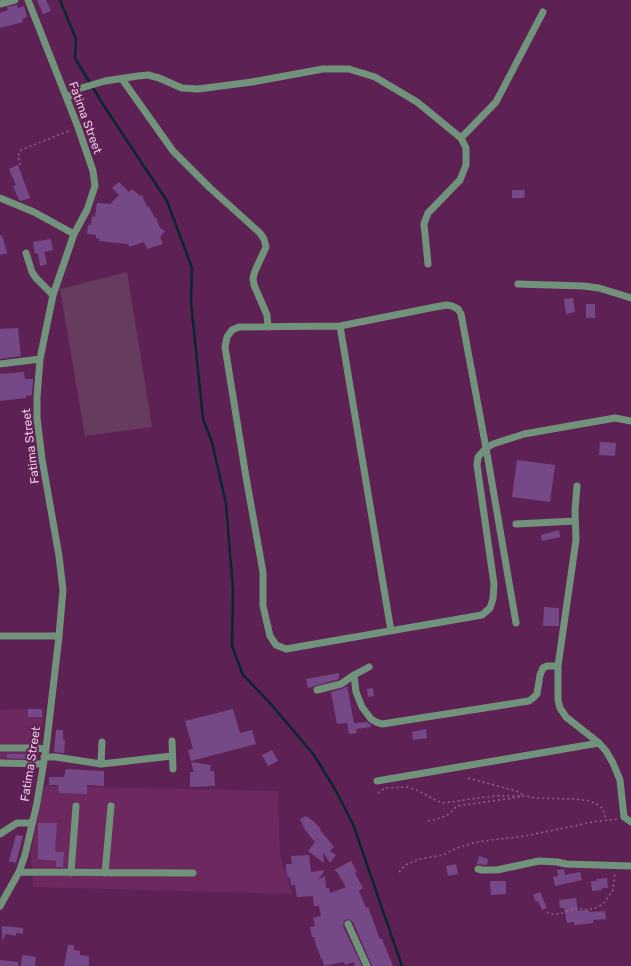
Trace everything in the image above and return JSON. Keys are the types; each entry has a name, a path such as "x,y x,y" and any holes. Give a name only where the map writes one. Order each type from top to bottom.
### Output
{"street":[{"path":"0,4 15,0"},
{"name":"Fatima Street","path":"2,904 19,872 25,855 32,823 46,749 63,590 37,418 40,359 53,295 74,234 87,210 95,186 93,171 78,127 28,0"},
{"path":"461,138 496,102 542,12"},
{"path":"67,98 78,90 105,81 148,75 182,88 198,89 252,82 323,69 349,69 375,77 411,98 461,138 466,148 466,165 460,180 428,213 424,224 428,264"},
{"path":"122,79 173,151 210,188 260,233 264,239 266,247 253,278 254,285 266,315 268,327"},
{"path":"0,198 34,212 74,234"},
{"path":"26,253 32,272 53,295"},
{"path":"518,284 583,286 599,288 631,298"},
{"path":"516,623 486,448 461,314 458,310 452,306 435,307 340,326 239,327 232,330 227,337 225,347 262,572 263,606 270,636 276,645 286,649 482,615 490,608 493,599 494,584 477,465 478,457 486,448 493,444 524,434 615,418 631,421"},
{"path":"340,326 391,632"},
{"path":"0,364 40,359"},
{"path":"577,486 574,510 576,521 576,540 558,666 560,708 570,721 599,743 606,751 617,771 620,780 628,820"},
{"path":"516,524 576,521"},
{"path":"0,636 59,636"},
{"path":"354,675 356,692 362,707 371,719 382,724 529,701 537,694 540,675 543,668 547,666 558,666"},
{"path":"317,690 341,684 369,667"},
{"path":"172,740 173,769"},
{"path":"101,764 102,742"},
{"path":"377,780 599,743"},
{"path":"0,748 46,749"},
{"path":"0,763 44,761 56,757 101,764 172,756"},
{"path":"71,873 76,806"},
{"path":"104,873 111,806"},
{"path":"0,834 17,823 32,823"},
{"path":"478,869 497,870 539,861 566,864 631,866"},
{"path":"19,872 193,873"},
{"path":"348,924 367,966"}],"path":[{"path":"20,165 18,156 21,150 75,128"},
{"path":"468,778 516,791 526,796"},
{"path":"378,793 385,788 407,787 419,791 443,803 494,796 565,798 590,801 604,809 606,820"},
{"path":"428,821 441,818 449,814 457,806 526,796"},
{"path":"399,872 405,865 420,859 443,855 457,848 476,842 525,836 606,820 628,820"},
{"path":"547,912 550,914 560,914 574,908 588,910 602,905 613,890 615,865"}],"shaded area":[{"path":"127,272 152,427 85,436 60,289"},
{"path":"44,709 37,766 0,766 0,710"},
{"path":"44,786 278,791 280,854 292,894 33,887 31,852"}],"building":[{"path":"37,0 46,0 51,11 43,14"},
{"path":"17,5 18,8 24,6 27,17 22,19 23,22 0,28 0,13 8,10 7,7"},
{"path":"18,165 30,198 21,201 19,200 13,186 16,185 9,169"},
{"path":"119,182 129,192 132,189 140,196 142,195 147,207 149,207 155,218 156,217 160,228 165,231 160,237 163,244 147,249 144,242 129,247 128,244 99,241 100,239 96,238 96,235 87,234 88,225 91,225 92,216 95,217 97,203 110,204 119,195 112,188"},
{"path":"512,190 525,190 524,198 512,198"},
{"path":"2,235 7,253 0,255 0,236"},
{"path":"51,239 53,250 44,252 47,264 40,266 38,253 35,254 33,242"},
{"path":"573,298 575,312 566,314 564,299"},
{"path":"586,304 595,304 595,318 586,318"},
{"path":"18,328 21,356 0,359 0,329"},
{"path":"24,372 25,379 33,379 32,395 26,396 26,398 0,401 0,374"},
{"path":"600,442 616,443 615,456 599,455"},
{"path":"517,460 555,465 550,502 512,497"},
{"path":"559,530 560,537 542,541 541,535"},
{"path":"544,607 559,608 559,626 543,626"},
{"path":"339,673 339,679 308,688 306,679"},
{"path":"347,686 354,723 367,722 371,725 371,727 356,729 357,733 349,734 347,723 337,724 331,692"},
{"path":"373,688 374,696 368,697 367,689"},
{"path":"28,709 42,709 42,717 28,717"},
{"path":"233,709 240,733 252,730 256,744 191,761 188,750 193,749 185,721"},
{"path":"426,729 427,738 413,740 412,732"},
{"path":"56,730 63,730 63,740 65,740 64,753 54,752"},
{"path":"272,750 278,761 268,766 262,755"},
{"path":"7,754 28,754 28,759 7,758"},
{"path":"191,762 211,765 210,771 214,771 215,786 190,787 190,772 194,772"},
{"path":"66,769 104,771 104,786 87,785 87,794 59,793 58,785 49,785 49,777 64,777"},
{"path":"306,816 321,829 320,830 334,847 330,851 336,855 330,863 323,852 324,863 308,851 315,842 305,830 300,819"},
{"path":"38,823 57,823 55,850 56,852 64,852 63,867 56,867 56,861 38,859"},
{"path":"16,835 23,836 16,863 9,861"},
{"path":"309,855 311,872 325,870 318,880 325,876 326,888 329,888 330,893 346,887 337,872 334,870 351,861 357,872 355,873 363,888 359,891 366,908 368,907 380,939 382,939 393,966 372,966 353,922 348,919 344,921 343,926 362,966 355,966 354,962 345,965 344,962 324,966 314,937 312,937 310,927 315,926 313,918 321,916 319,906 314,906 313,896 297,897 295,885 291,885 290,877 288,878 286,870 286,864 292,864 291,856"},
{"path":"479,856 488,859 487,865 477,864"},
{"path":"456,864 458,874 448,876 446,866"},
{"path":"564,869 565,875 580,872 582,880 555,886 553,877 558,876 557,870"},
{"path":"607,878 608,888 592,891 591,881"},
{"path":"490,881 506,881 506,894 491,895"},
{"path":"540,892 547,908 542,910 538,901 536,902 533,895"},
{"path":"576,898 578,911 605,911 606,919 593,920 593,923 574,925 574,922 567,923 564,908 560,908 559,900"},
{"path":"2,926 23,928 23,934 16,933 16,936 6,934 2,941"},
{"path":"68,945 74,945 74,950 80,951 80,955 89,956 89,966 64,966"},
{"path":"22,955 36,957 35,966 21,966"},
{"path":"0,960 18,962 18,966 0,966"}],"waterway":[{"path":"60,0 76,39 75,58 104,106 167,201 192,268 191,302 203,419 212,442 226,504 233,589 232,646 243,675 270,703 314,755 336,791 353,824 402,966"}]}
